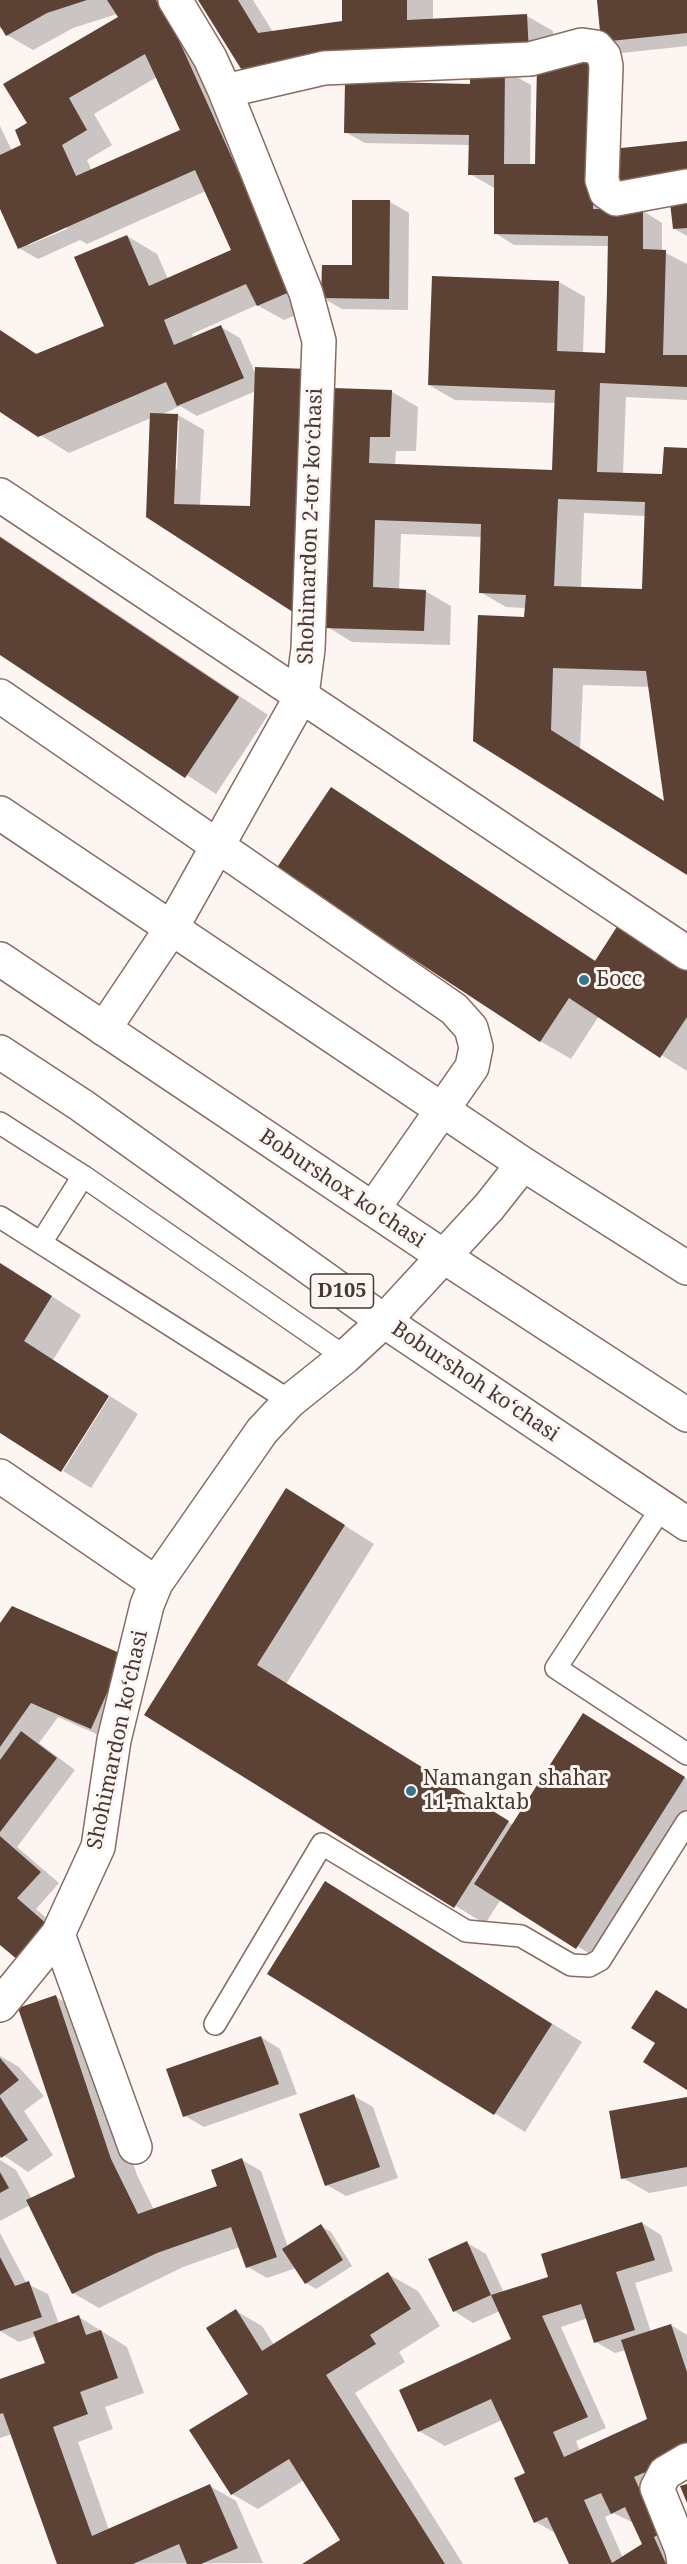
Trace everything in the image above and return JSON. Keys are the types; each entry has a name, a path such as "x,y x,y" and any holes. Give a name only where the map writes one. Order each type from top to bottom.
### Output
{"street":[{"name":"Shohimardon 2-tor koʻchasi","path":"104,1029 171,928 302,695 309,649 319,341 306,293 225,91 210,58 175,0"},
{"path":"225,91 324,68 530,59 582,45 596,47 604,56 606,66 602,180 606,192 616,199 687,186"},
{"path":"0,495 687,953"},
{"path":"0,696 454,1009 471,1028 476,1047 472,1067 373,1209"},
{"path":"0,813 523,1164 687,1268"},
{"name":"Boburshox ko'chasi","path":"0,959 443,1256 687,1415"},
{"name":"Boburshoh koʻchasi","path":"0,1052 90,1112 384,1321 674,1516"},
{"path":"443,1256 489,1208 523,1164"},
{"name":"Shohimardon koʻchasi","path":"0,2005 58,1934 98,1847 114,1740 147,1605 156,1583 262,1431 290,1401 345,1358 384,1321 443,1256"},
{"path":"0,1476 156,1583"},
{"path":"58,1934 135,2147"},
{"path":"684,2564 682,2550 657,2488 665,2473 687,2460"}],"lane":[{"path":"0,1123 83,1176 345,1358"},
{"path":"41,1243 83,1176"},
{"path":"0,1217 290,1401"},
{"path":"674,1516 556,1668 687,1755"},
{"path":"215,2025 322,1844 466,1931 521,1936 571,1965 588,1966 600,1960 687,1822"}],"building":[{"path":"0,0 87,0 47,13 6,36 0,26"},
{"path":"107,0 156,0 177,36 292,291 257,306 246,284 164,320 174,345 221,325 244,378 177,406 166,382 38,437 0,412 0,330 36,354 104,326 74,257 127,235 149,286 231,250 195,170 18,249 0,209 0,155 21,145 15,130 27,123 3,84 118,17","holes":["145,54 180,130 76,176 62,145 87,130 69,98"]},
{"path":"198,0 238,0 258,33 342,21 342,0 407,0 407,20 527,14 529,54 243,72"},
{"path":"597,0 687,0 687,33 601,42"},
{"path":"596,54 593,209 643,210 643,249 666,250 663,355 687,355 687,387 600,383 597,472 662,474 664,447 687,448 687,875 473,741 478,615 524,617 526,595 479,593 481,524 375,520 373,587 426,590 424,631 324,628 333,388 392,390 390,437 370,437 369,463 552,470 555,390 428,385 432,276 559,281 557,351 605,353 608,236 494,234 494,175 468,175 469,135 344,133 345,81 470,84 470,68 505,69 504,164 535,164 537,65","holes":["558,499 645,502 642,589 554,586","553,668 646,671 664,801 551,730"]},
{"path":"687,141 687,181 617,188 612,149"},
{"path":"687,191 687,228 673,229 669,193"},
{"path":"352,200 390,200 389,299 321,298 322,265 352,265"},
{"path":"255,367 308,369 299,616 146,517 150,413 178,414 174,504 250,506"},
{"path":"0,537 239,697 185,778 0,655"},
{"path":"331,787 595,961 618,925 687,970 687,1017 660,1058 569,998 540,1042 276,869"},
{"path":"0,1263 52,1296 24,1341 109,1396 61,1472 0,1433"},
{"path":"286,1488 345,1525 257,1665 509,1821 454,1908 144,1715"},
{"path":"12,1606 124,1655 91,1729 31,1703 0,1747 0,1623"},
{"path":"583,1713 685,1777 576,1949 474,1884"},
{"path":"21,1731 57,1758 0,1832 0,1760"},
{"path":"0,1836 41,1872 17,1898 48,1925 18,1960 0,1945"},
{"path":"325,1881 552,2024 494,2115 267,1974"},
{"path":"656,1990 687,2009 687,2090 643,2062 655,2043 631,2028"},
{"path":"56,1995 111,2159 138,2214 217,2186 211,2170 242,2158 277,2257 246,2268 231,2227 157,2253 72,2294 26,2200 75,2177 18,2008"},
{"path":"261,2036 279,2084 183,2117 166,2069"},
{"path":"0,2058 19,2080 0,2095"},
{"path":"354,2094 380,2167 325,2186 299,2114"},
{"path":"0,2097 28,2140 1,2158 0,2156"},
{"path":"687,2097 687,2167 621,2179 609,2111"},
{"path":"0,2172 9,2188 0,2193"},
{"path":"642,2222 655,2260 616,2272 635,2330 594,2343 581,2304 542,2316 588,2417 553,2432 564,2457 647,2419 621,2340 671,2324 687,2372 687,2454 634,2477 660,2534 654,2537 666,2564 569,2564 547,2517 534,2523 514,2478 525,2473 491,2399 418,2432 399,2390 511,2339 491,2295 548,2277 541,2254","holes":["601,2493 611,2514 625,2507 642,2544 612,2563 584,2500"]},
{"path":"321,2224 343,2260 305,2284 282,2249"},
{"path":"467,2241 491,2295 453,2312 428,2259"},
{"path":"0,2257 15,2286 29,2281 42,2317 0,2331"},
{"path":"388,2272 411,2309 370,2335 376,2344 326,2375 445,2564 302,2564 340,2540 289,2459 231,2495 189,2430 248,2394 206,2328 236,2309 262,2351"},
{"path":"79,2315 86,2335 101,2330 118,2378 80,2392 88,2414 53,2427 92,2536 210,2484 238,2548 201,2564 187,2564 179,2544 133,2564 57,2564 3,2413 0,2414 0,2379 45,2363 33,2332"},
{"path":"687,2484 687,2503 680,2486"}],"place":[{"name":"Босс","path":"584,980"},
{"name":"Namangan shahar 11-maktab","path":"411,1791"}]}
